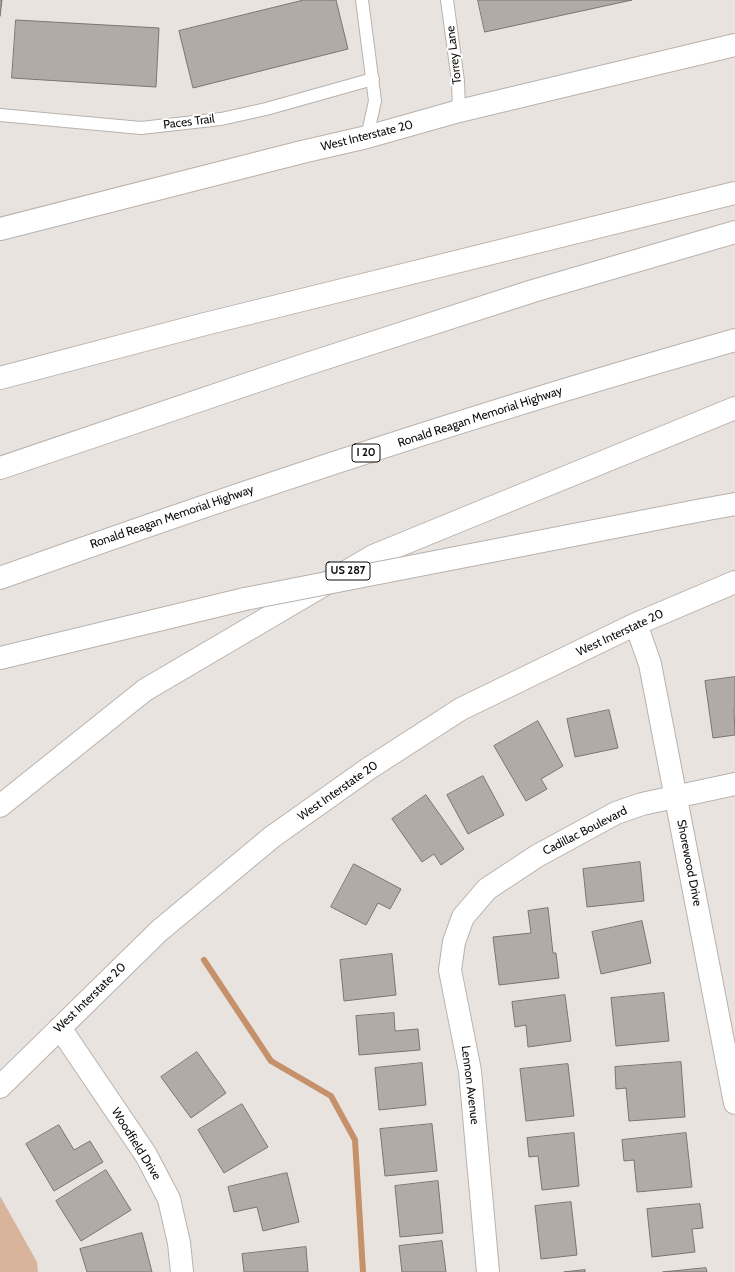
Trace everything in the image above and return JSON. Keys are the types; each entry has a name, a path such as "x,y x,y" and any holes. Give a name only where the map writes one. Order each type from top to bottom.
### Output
{"main road":[{"name":"West Interstate 20","path":"0,228 302,152 367,138 459,111 735,45"},
{"path":"0,378 201,325 735,193"},
{"path":"0,468 326,357 533,291 735,232"},
{"name":"Ronald Reagan Memorial Highway","path":"0,578 181,513 615,374 735,340"},
{"name":"US 287","path":"0,806 145,690 373,556 735,408"},
{"path":"0,658 245,599 735,504"},
{"name":"West Interstate 20","path":"0,1087 165,926 272,837 368,769 460,709 636,624 735,582"},
{"name":"Shorewood Drive","path":"636,624 650,664 735,1103"},
{"name":"Cadillac Boulevard","path":"474,904 487,888 536,856 609,817 642,804 735,784"},
{"name":"Lennon Avenue","path":"474,904 463,917 454,942 450,970 470,1071 488,1272"},
{"name":"Woodfield Drive","path":"60,1028 146,1155 168,1199 179,1243 182,1272"}],"lane":[{"path":"362,0 374,79 375,101 367,138"},
{"name":"Torrey Lane","path":"447,0 458,80 459,111"},
{"name":"Paces Trail","path":"0,115 140,128 221,118 266,109 374,79"}],"shaded area":[{"path":"0,1196 37,1262 38,1272 0,1272"}],"building":[{"path":"0,0 2,0 0,16"},
{"path":"304,0 336,0 348,49 193,88 179,31"},
{"path":"478,0 632,0 485,32"},
{"path":"16,20 159,28 156,87 12,78"},
{"path":"735,677 735,735 713,738 705,681"},
{"path":"609,710 618,748 575,757 567,719"},
{"path":"538,721 563,766 541,779 547,789 526,801 494,746"},
{"path":"483,776 504,815 468,834 447,795"},
{"path":"426,795 464,849 441,865 434,854 422,862 392,819"},
{"path":"640,862 644,901 587,907 583,869"},
{"path":"354,864 401,889 390,909 378,903 366,925 331,907"},
{"path":"548,908 553,953 556,953 559,978 499,985 493,937 531,933 528,911"},
{"path":"642,921 651,963 601,974 592,932"},
{"path":"392,954 396,995 344,1001 340,960"},
{"path":"664,993 669,1041 616,1046 611,998"},
{"path":"565,995 571,1041 528,1047 526,1025 515,1027 512,1002"},
{"path":"394,1013 395,1031 418,1029 420,1050 359,1055 356,1016"},
{"path":"197,1052 226,1093 191,1118 161,1077"},
{"path":"681,1062 685,1117 629,1121 626,1088 616,1089 615,1067"},
{"path":"422,1063 426,1105 379,1110 375,1068"},
{"path":"568,1064 574,1116 526,1121 520,1069"},
{"path":"242,1104 268,1147 224,1173 198,1130"},
{"path":"432,1124 437,1171 385,1176 380,1129"},
{"path":"59,1125 74,1150 90,1141 103,1162 54,1191 26,1144"},
{"path":"574,1133 579,1186 542,1190 538,1156 529,1157 527,1138"},
{"path":"686,1133 692,1187 637,1192 634,1160 624,1161 622,1140"},
{"path":"106,1170 131,1210 81,1241 56,1201"},
{"path":"287,1173 299,1222 263,1231 257,1207 234,1212 228,1187"},
{"path":"438,1181 443,1233 400,1237 395,1186"},
{"path":"571,1202 577,1255 541,1259 535,1206"},
{"path":"700,1204 703,1228 692,1229 695,1252 652,1257 647,1209"},
{"path":"142,1233 152,1272 87,1272 80,1249"},
{"path":"442,1241 446,1272 402,1272 399,1246"},
{"path":"306,1247 308,1272 244,1272 242,1254"},
{"path":"706,1268 707,1272 663,1272"},
{"path":"585,1270 585,1272 564,1272"}],"waterway":[{"path":"204,960 271,1061 331,1096 355,1140 363,1272"}]}
